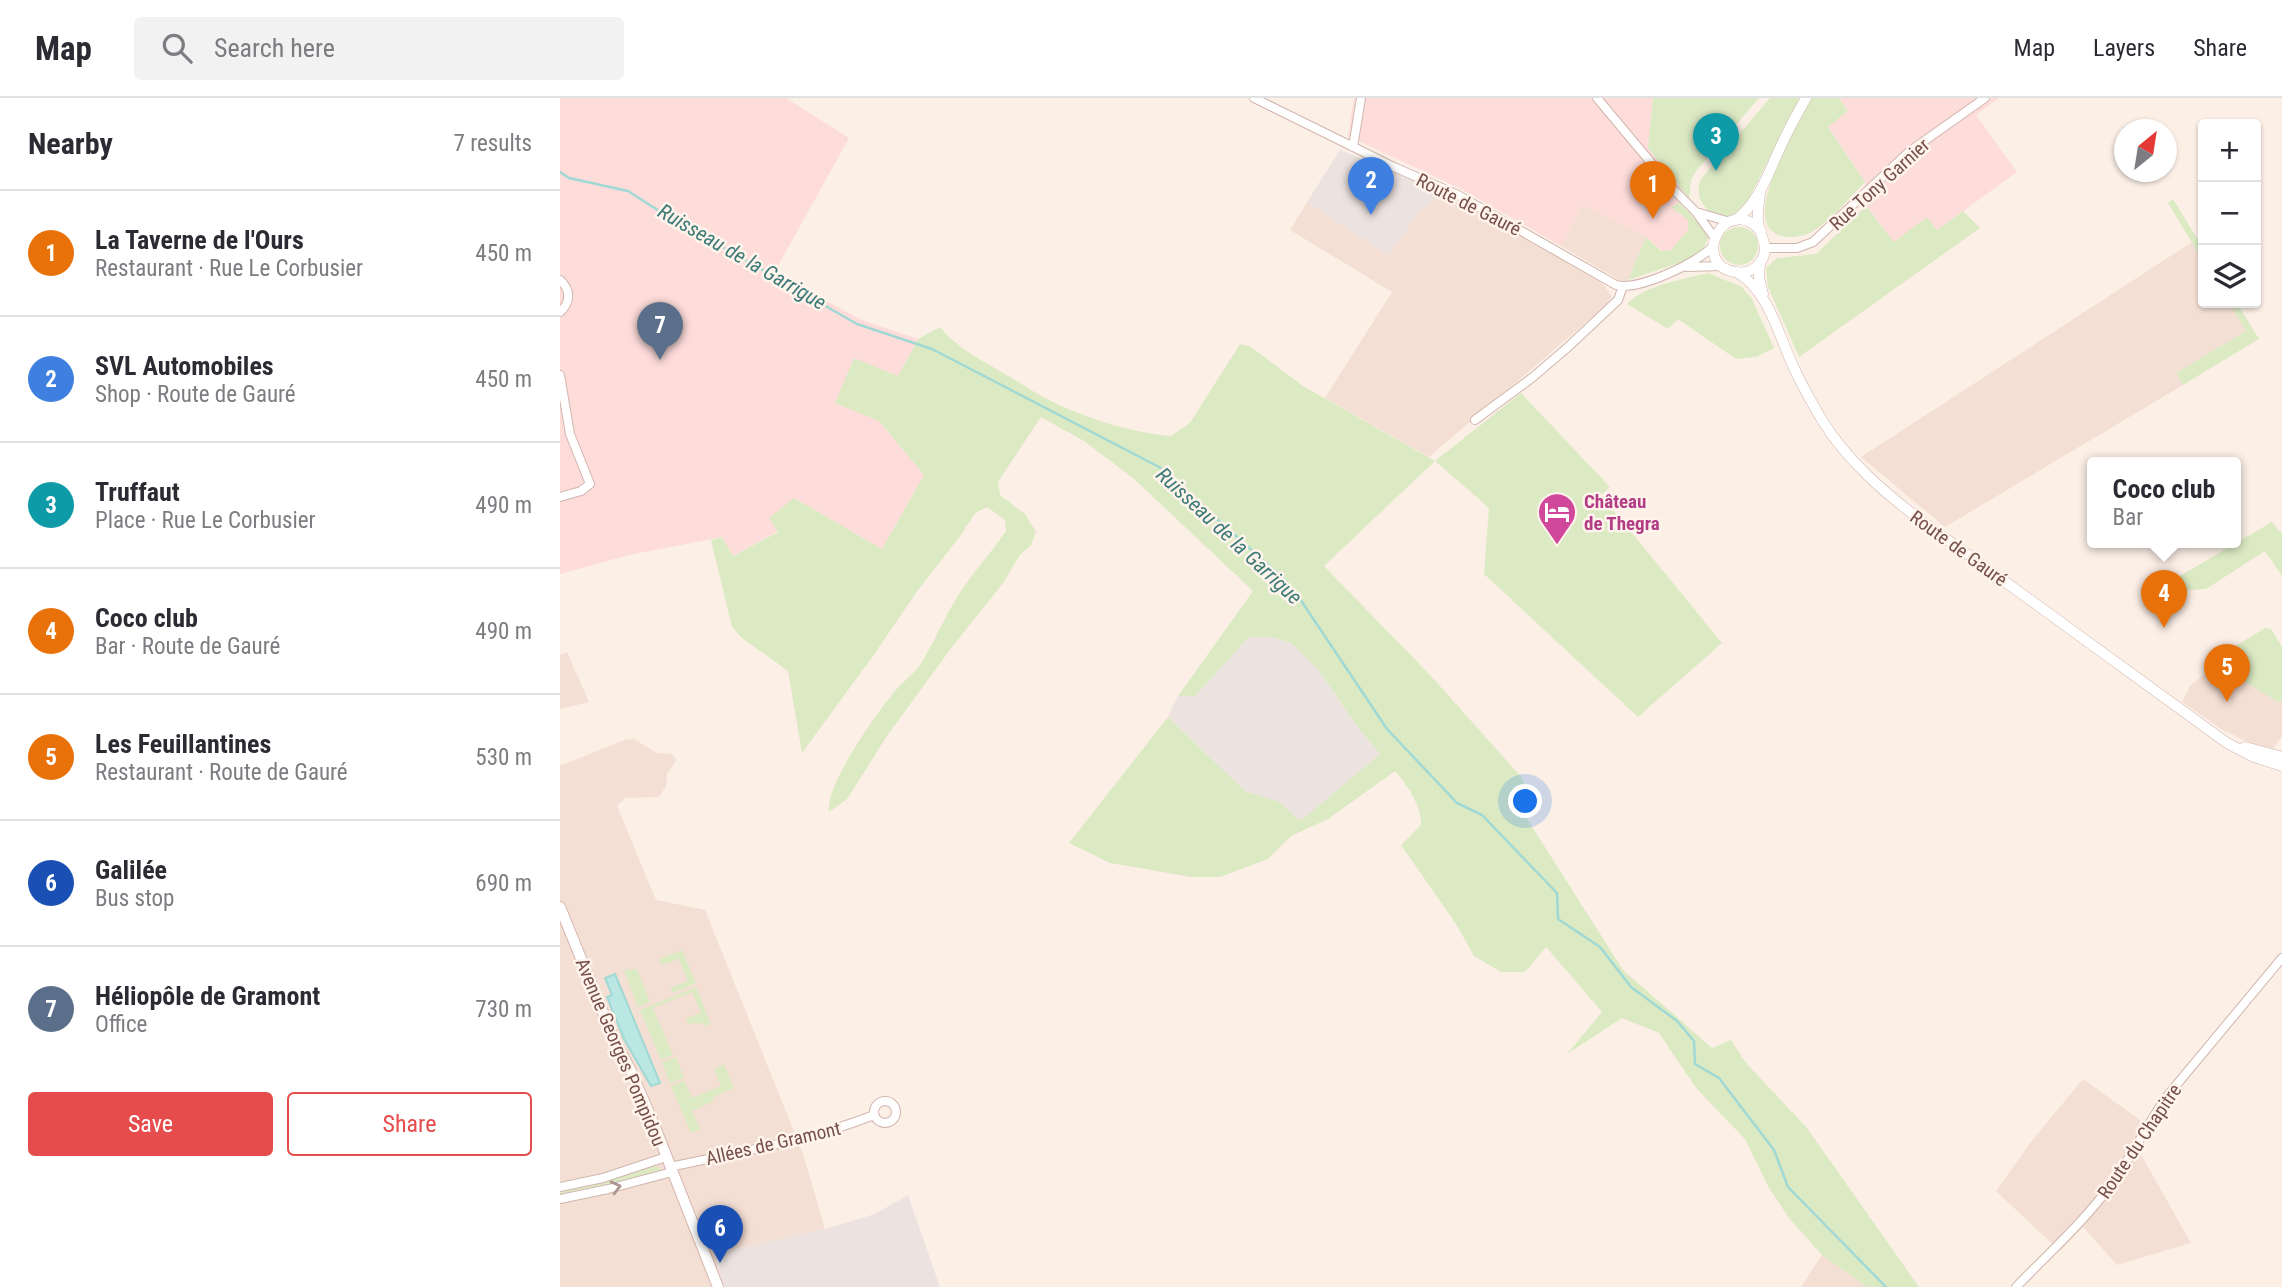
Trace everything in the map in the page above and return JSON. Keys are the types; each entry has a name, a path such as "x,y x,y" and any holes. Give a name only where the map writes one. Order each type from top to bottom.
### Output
{"main road":[{"name":"Avenue Georges Pompidou","path":"560,907 613,1037 630,1069 718,1287"}],"street":[{"name":"Route de Gauré","path":"1254,98 1267,101 1353,147 1458,195 1611,282 1623,286"},
{"path":"1353,147 1361,98"},
{"path":"1597,98 1673,189 1696,212 1714,242 1717,260 1721,266"},
{"path":"1475,420 1568,347 1618,300 1623,286 1633,286 1703,257 1720,228 1748,210 1760,194 1783,140 1806,98"},
{"name":"Rue Tony Garnier","path":"1766,248 1797,248 1813,242 1910,151 1985,98"},
{"path":"1684,267 1721,266 1738,273 1751,270 1760,262 1766,248 1758,221 1760,194"},
{"path":"1696,212 1750,223 1761,231"},
{"name":"Route de Gauré","path":"1760,262 1759,278 1764,302"},
{"name":"Route de Gauré","path":"1738,273 1756,288 1764,302 1794,369 1823,422 1851,458 1881,488 1923,522 2218,736 2254,757 2282,765"},
{"path":"560,280 566,286 569,298 567,305 560,312"},
{"path":"560,375 570,433 590,484 581,491 560,497"},
{"name":"Route de Gauré","path":"2218,736 2252,750 2282,757"},
{"name":"Route du Chapitre","path":"2016,1287 2096,1204 2125,1164 2168,1095 2282,958"},
{"name":"Allées de Gramont","path":"669,1165 756,1151 874,1115"},
{"path":"560,1187 669,1165"},
{"path":"560,1199 608,1189 669,1165"}],"shaded area":[{"path":"560,98 786,98 849,138 774,273 862,320 918,339 898,376 879,421 924,475 882,549 794,498 778,531 733,556 722,537 629,555 560,574"},
{"path":"1354,98 1653,98 1648,148 1689,198 1672,207 1688,220 1689,230 1671,250 1662,251 1646,237 1582,205 1561,246 1463,190 1348,136"},
{"path":"1839,98 1999,98 1976,115 2017,172 1937,230 1927,218 1894,242 1866,206 1865,182 1828,127 1848,111"},
{"path":"1340,150 1441,193 1421,210 1388,255 1307,202"},
{"path":"1441,193 1602,283 1612,296 1606,305 1429,457 1325,398 1392,292 1290,230 1307,202 1388,254 1421,210"},
{"path":"1582,205 1646,237 1628,280 1619,280 1561,246"},
{"path":"2192,242 2198,252 2198,308 2232,308 2246,331 2176,373 2183,385 1945,527 1861,457"},
{"path":"1249,637 1273,637 1291,643 1317,668 1356,725 1380,754 1303,820 1298,820 1279,802 1245,791 1168,717 1178,696 1195,696"},
{"path":"567,652 589,702 560,709 560,655"},
{"path":"2216,664 2278,702 2282,701 2282,736 2272,750 2221,729 2182,702 2190,686"},
{"path":"634,739 657,753 672,754 676,760 667,774 666,786 659,797 625,798 617,806 656,900 705,910 803,1154 825,1229 714,1254 724,1287 560,1287 560,766 624,740"},
{"path":"2083,1079 2151,1128 2139,1151 2191,1243 2117,1265 2083,1227 2060,1251 1996,1191 2030,1143"},
{"path":"908,1195 940,1287 724,1287 714,1254 825,1229 875,1214"},
{"path":"1822,1255 1867,1287 1801,1287"}],"green space":[{"path":"1653,98 1759,98 1697,170 1691,180 1689,198 1648,148"},
{"path":"1770,98 1800,98 1744,208 1729,217 1716,216 1700,200 1701,179"},
{"path":"1812,98 1839,98 1848,111 1828,127 1865,182 1815,230 1802,236 1783,236 1768,226 1765,211 1768,192 1785,148"},
{"path":"2173,199 2198,240 2198,253 2168,203"},
{"path":"1679,203 1709,236 1703,249 1691,259 1628,280 1646,237 1661,251 1671,250 1688,230 1688,220 1671,207"},
{"path":"1866,206 1894,242 1927,217 1937,230 1963,211 1980,228 1799,357 1768,287 1766,268 1777,258 1816,254"},
{"path":"1739,227 1753,232 1758,246 1753,260 1739,265 1725,260 1720,246 1725,232"},
{"path":"1708,273 1742,287 1752,299 1774,348 1756,357 1736,359 1678,319 1668,329 1627,304 1653,288"},
{"path":"2232,308 2240,308 2259,339 2183,385 2176,373 2246,331"},
{"path":"940,327 970,354 1062,406 1123,428 1171,436 1190,423 1240,344 1251,347 1303,386 1435,461 1324,566 1431,676 1523,779 1525,789 1517,803 1623,970 1712,1048 1731,1040 1746,1063 1807,1128 1919,1287 1867,1287 1822,1255 1789,1218 1769,1188 1745,1139 1696,1088 1659,1033 1622,1018 1567,1054 1602,1012 1546,947 1525,972 1501,972 1474,956 1456,924 1401,845 1421,825 1421,818 1413,796 1395,771 1328,819 1291,836 1268,859 1220,877 1191,877 1110,863 1069,843 1168,717 1245,791 1279,802 1299,820 1380,754 1356,725 1317,668 1291,643 1273,637 1249,637 1195,696 1178,696 1253,591 1133,478 1084,441 1041,417 998,482 1000,495 1025,514 1036,532 1031,545 1019,556 1004,582 887,736 847,799 829,812 835,785 853,750 894,692 920,665 959,594 1006,531 1005,520 987,507 975,513 802,753 788,671 742,638 732,627 711,540 722,537 733,556 778,532 769,518 794,498 882,549 924,475 879,421 835,403 854,358 898,376 918,339"},
{"path":"1521,393 1610,487 1601,495 1722,643 1638,717 1484,574 1489,508 1435,461"},
{"path":"2272,522 2282,534 2282,576 2265,551 2206,589 2161,592 2161,587 2228,548 2241,548 2241,540"},
{"path":"2265,628 2271,629 2282,647 2282,701 2278,702 2216,664 2234,647"},
{"path":"682,950 696,983 673,993 670,988 688,981 679,959 661,965 659,959"},
{"path":"637,969 650,1002 638,1007 624,970"},
{"path":"696,987 711,1024 688,1024 686,1019 701,1012 692,992 653,1008 673,1055 661,1060 640,1010"},
{"path":"676,1057 684,1078 670,1083 662,1062"},
{"path":"724,1064 734,1088 713,1097 714,1101 692,1111 700,1129 691,1133 671,1086 684,1081 692,1098 721,1086 714,1069"},
{"path":"656,1166 660,1168 658,1172 560,1196 560,1189"}],"water":[{"path":"615,974 660,1083 651,1086 624,1039 607,997 612,995 605,978"}],"waterway":[{"name":"Ruisseau de la Garrigue","path":"560,172 569,178 628,191 857,324 932,349 1159,467 1284,579 1387,729 1457,803 1482,815 1557,893 1558,919 1600,947 1631,987 1677,1021 1694,1041 1695,1064 1719,1078 1774,1150 1788,1187 1886,1287"}],"place":[{"name":"Truffaut","path":"1716,171"},
{"name":"SVL Automobiles","path":"1371,215"},
{"name":"La Taverne de l'Ours","path":"1653,219"},
{"name":"Héliopôle de Gramont","path":"660,360"},
{"name":"Château de Thegra","path":"1557,546"},
{"name":"Coco club","path":"2164,628"},
{"name":"Les Feuillantines","path":"2227,702"},
{"name":"Galilée","path":"720,1263"}]}
